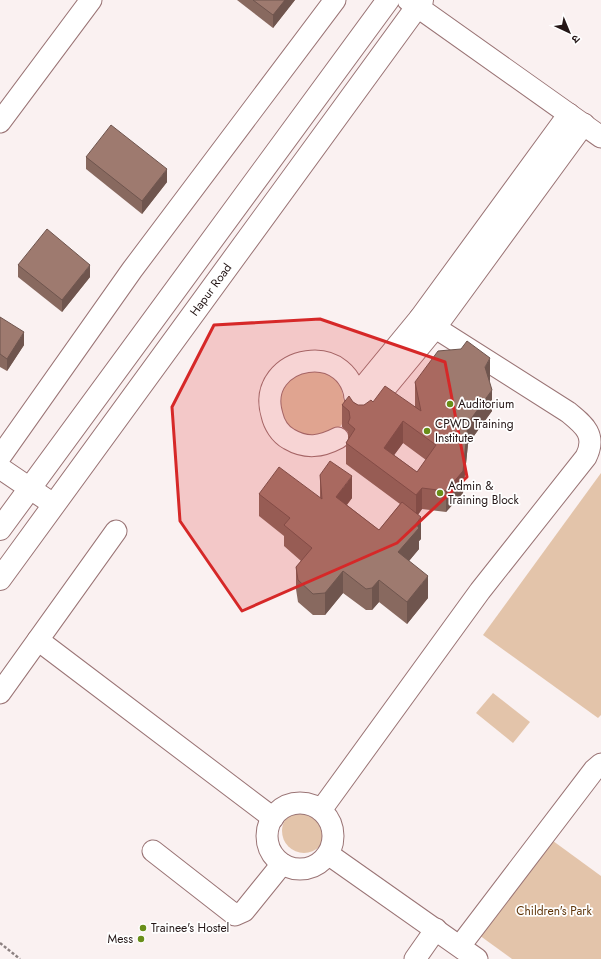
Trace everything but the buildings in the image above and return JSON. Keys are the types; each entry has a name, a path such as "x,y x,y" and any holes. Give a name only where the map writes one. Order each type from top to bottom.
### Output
{"main road":[{"path":"0,529 388,0"},
{"name":"Hapur Road","path":"0,579 416,2"}],"street":[{"path":"0,122 92,0"},
{"path":"0,457 132,270 335,0"},
{"path":"416,2 601,137"},
{"path":"338,438 328,444 317,446 301,444 286,438 279,430 272,415 270,399 272,388 285,371 299,363 315,360 336,367 351,382 357,408 373,404 428,323 576,119"},
{"path":"321,810 480,591 588,452 590,437 587,429 580,422 428,323"},
{"path":"0,468 53,504"},
{"path":"0,693 116,531"},
{"path":"38,640 273,818"},
{"path":"460,946 594,770 601,764"},
{"path":"299,803 309,804 321,810 331,824 333,834 332,844 328,854 321,861 302,869 292,868 282,864 274,856 268,842 269,827 273,818 280,810 289,805 299,803"},
{"path":"153,851 235,915 244,911 282,864"},
{"path":"328,854 477,959"},
{"path":"414,959 436,929"}],"path":[{"path":"0,943 20,959"}],"highlighted area":[{"path":"320,319 445,362 467,477 397,543 242,611 180,521 172,407 214,325"}],"green space":[{"path":"322,369 340,382 345,405 345,413 341,426 326,436 313,441 283,427 277,394 289,375"},
{"path":"601,473 601,715 598,718 483,635"},
{"path":"493,693 530,722 513,743 476,713"},
{"path":"300,809 308,809 313,810 320,815 325,822 325,840 320,847 313,852 300,853 292,850 285,843 282,835 282,827 285,819 292,812"},
{"name":"Children's Park","path":"549,838 601,876 601,959 512,959 479,935"}],"place":[{"name":"Auditorium","path":"450,404"},
{"name":"CPWD Training Institute","path":"427,431"},
{"name":"Admin & Training Block","path":"440,493"},
{"name":"Trainee's Hostel","path":"143,928"},
{"name":"Mess","path":"141,939"}]}
